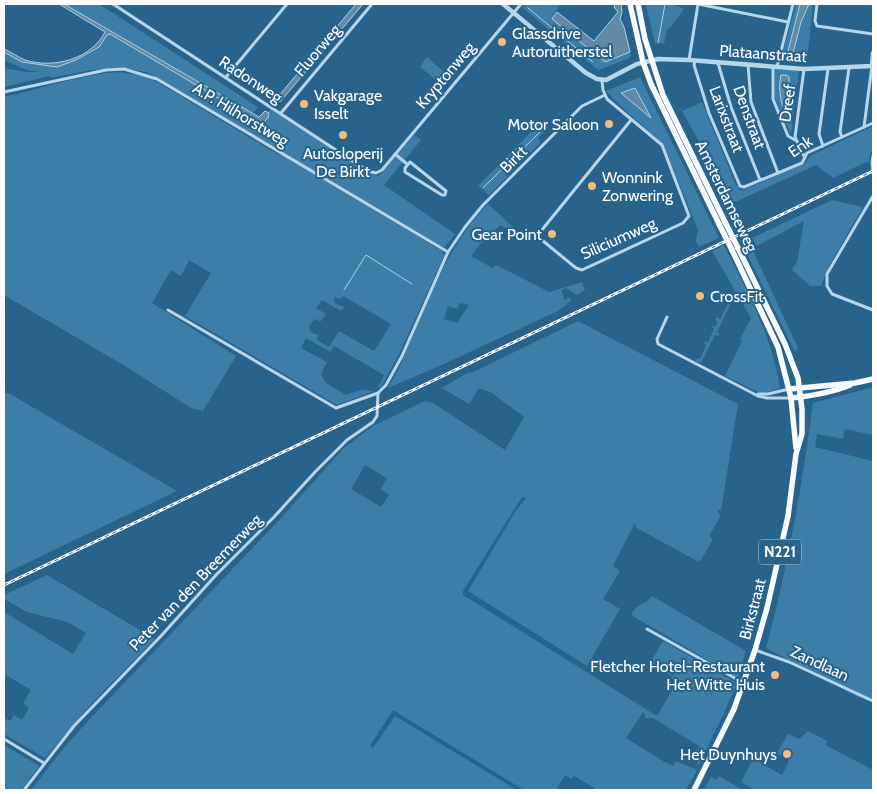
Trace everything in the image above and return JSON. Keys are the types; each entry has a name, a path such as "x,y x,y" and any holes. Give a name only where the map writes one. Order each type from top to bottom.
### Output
{"main road":[{"name":"Amsterdamseweg","path":"630,4 643,62 656,96 785,344 802,397"},
{"name":"Amsterdamseweg","path":"638,4 663,95 722,223"},
{"name":"Amsterdamseweg","path":"735,249 778,347 791,398"},
{"path":"789,389 873,379"},
{"path":"791,398 840,389 855,382"},
{"name":"Birkstraat","path":"694,790 748,684 788,516 797,452 802,434 802,397"},
{"name":"Birkstraat","path":"791,398 797,452"}],"street":[{"name":"Radonweg","path":"113,4 368,170 376,173"},
{"path":"226,77 287,4"},
{"name":"Fluorweg","path":"281,113 372,4"},
{"path":"503,4 586,73 602,81 605,95"},
{"name":"Kryptonweg","path":"376,173 382,170 521,4"},
{"path":"689,60 698,4 788,22"},
{"name":"Dreef","path":"793,4 775,67 773,99 788,136 796,140"},
{"path":"817,4 815,21 817,26 873,34"},
{"path":"864,127 873,53"},
{"name":"Plataanstraat","path":"602,81 643,62 652,60 695,60 804,69 872,66"},
{"name":"Larixstraat","path":"695,60 694,65 709,113 740,186"},
{"name":"Denstraat","path":"718,62 731,107 760,180"},
{"path":"748,65 751,102 778,173"},
{"path":"842,137 840,132 850,68"},
{"name":"A.P. Hilhorstweg","path":"4,92 106,70 124,69 157,79 448,252"},
{"name":"Dreef","path":"804,69 796,140 804,156"},
{"path":"823,146 819,134 828,69"},
{"name":"Siliciumweg","path":"537,236 576,268 582,270 683,223 689,216 662,146 607,99 605,95"},
{"name":"Birkt","path":"448,252 483,205 582,106 605,95"},
{"path":"526,231 537,236 631,120"},
{"name":"Enk","path":"740,186 744,187 802,163 804,156 873,123"},
{"path":"395,154 407,164 412,163 446,191 446,194 442,195 405,172 404,168 407,164"},
{"path":"873,156 873,173"},
{"path":"421,182 426,175"},
{"path":"873,196 834,260 827,274 826,283 832,294 873,310"},
{"path":"168,310 336,408 378,393 386,385 402,356 448,252"},
{"path":"667,317 657,339 658,344 754,393 767,398 791,398"},
{"path":"754,393 763,395 789,389"},
{"name":"Peter van den Breemerweg","path":"24,790 74,726 161,636 216,575 347,440 373,422 377,416 378,393"},
{"path":"647,629 748,684"},
{"name":"Zandlaan","path":"755,650 789,662 873,702"},
{"path":"4,739 44,763"}],"shaded area":[{"path":"59,4 64,4 259,117 265,111 269,113 268,118 262,124 110,34 107,35 99,47 76,60 57,67 22,62 4,52 4,49 25,60 48,63 71,60 91,49 105,32"},
{"path":"64,4 99,4 258,107 253,113"},
{"path":"356,4 363,4 280,102 277,100 277,98"},
{"path":"526,4 560,4 552,19 605,62 630,52 631,56 628,59 598,70 523,8"},
{"path":"615,4 621,4 622,12 620,19 624,27 630,52 605,62 552,19 557,12 594,41 618,12 614,7"},
{"path":"646,4 673,4 684,9 670,28 667,29 664,44 656,42 655,45"},
{"path":"796,4 800,4 787,55 792,56 801,22 809,4 813,4 807,63 780,62"},
{"path":"800,4 809,4 801,22 792,57 787,55"},
{"path":"110,34 262,124 271,109 371,174 378,176 382,173 414,135 421,140 384,185 455,234 443,247 146,72 98,69 51,78 50,76 4,87 4,68 39,72 27,70 4,60 4,52 22,62 57,67 86,55"},
{"path":"427,57 451,78 444,87 420,67"},
{"path":"775,69 799,70 791,135 774,96","holes":["781,75 792,95 791,117 780,98"]},
{"path":"119,72 144,76 159,83 442,251 444,256 400,352 381,387 378,387 384,375 334,346 330,352 306,338 301,348 327,362 321,374 326,383 346,395 361,390 374,391 337,405 185,316 211,273 189,260 181,276 171,270 152,303 236,356 203,411 191,408 125,366 4,295 4,97 104,73","holes":["343,296 391,324 374,351 339,331 329,347 317,340 319,335 312,333 309,328 313,321 318,319 320,322 326,314 316,308 322,300 341,311 345,307 335,304 334,297 340,299"]},
{"path":"781,75 789,77 789,90 792,95 790,118 784,109 781,98"},
{"path":"640,77 719,238 699,247 696,241 698,230 663,144 606,91","holes":["635,88 650,117 622,93"]},
{"path":"635,88 651,118 621,93"},
{"path":"702,102 735,183 741,191 804,164 810,156 873,126 873,149 869,162 833,178 816,165 733,203 682,111"},
{"path":"540,123 547,128 538,138 540,143 489,195 478,186"},
{"path":"832,200 863,207 830,264 821,286 810,286 792,270 797,262 804,221 757,246 752,238"},
{"path":"488,204 520,233 513,234 501,225 486,237 471,256 493,268 496,265 549,292 582,282 585,290 577,295 566,288 562,290 564,300 569,298 572,300 558,311 388,388 398,370 436,283 459,241","holes":["460,303 469,305 457,323 444,319 448,306 457,309"]},
{"path":"743,238 748,240 798,348 795,352 740,240"},
{"path":"724,245 758,314 776,369 780,388 762,394 725,376 751,318 712,251"},
{"path":"729,294 733,294 734,297 717,332 720,334 718,336 715,335 701,363 696,361 697,358 700,359 706,345 704,343 705,341 708,342 714,329 712,326 715,327 718,322 715,320 717,317 720,319 730,299 727,298"},
{"path":"578,321 738,404 721,511 717,509 720,517 709,536 713,539 701,560 697,561 635,527 635,523 613,566 620,571 603,599 620,609 587,666 468,591 515,512 526,498 522,497 463,591 463,595 657,716 677,682 671,678 678,666 675,664 677,666 671,676 650,663 663,641 737,683 699,765 691,754 698,752 699,746 653,718 645,718 644,711 626,738 673,766 676,761 697,770 686,790 598,790 574,776 571,779 565,775 556,790 524,790 393,710 371,744 370,746 373,748 395,716 517,790 31,790 87,722 281,518 344,448 373,426 425,401 433,403 505,450 524,417 492,393 479,388 469,404 442,388 469,372 471,373","holes":["365,465 387,478 381,489 389,495 381,507 351,489"]},
{"path":"873,387 873,435 845,429 843,439 817,434 815,447 873,461 873,703 856,696 766,648 794,526 813,403"},
{"path":"4,392 10,394 177,491 4,574"},
{"path":"47,575 155,639 92,703 45,758 4,734 4,718 10,721 14,715 22,720 29,708 23,703 31,690 4,674 4,612 73,654 86,633 67,622 27,612 4,599 4,595"},
{"path":"652,596 746,651 738,678 631,615 636,608"},
{"path":"808,731 827,741 826,745 873,770 873,790 755,790 741,782 753,759 782,775 789,761 777,753 788,734 799,739"},
{"path":"4,745 39,767 21,790 4,790"},
{"path":"719,776 743,790 704,790 711,777 716,780"}],"waterway":[{"path":"658,43 665,4"},
{"path":"528,8 593,62"},
{"path":"483,188 542,130"},
{"path":"344,290 366,255 412,284"}],"railway":[{"path":"4,585 873,171"}],"place":[{"name":"Glassdrive Autoruitherstel","path":"502,42"},
{"name":"Vakgarage Isselt","path":"304,104"},
{"name":"Motor Saloon","path":"609,124"},
{"name":"Autosloperij De Birkt","path":"343,135"},
{"name":"Wonnink Zonwering","path":"592,186"},
{"name":"Gear Point","path":"552,234"},
{"name":"CrossFit","path":"700,296"},
{"name":"Fletcher Hotel-Restaurant Het Witte Huis","path":"775,675"},
{"name":"Het Duynhuys","path":"787,754"}]}
